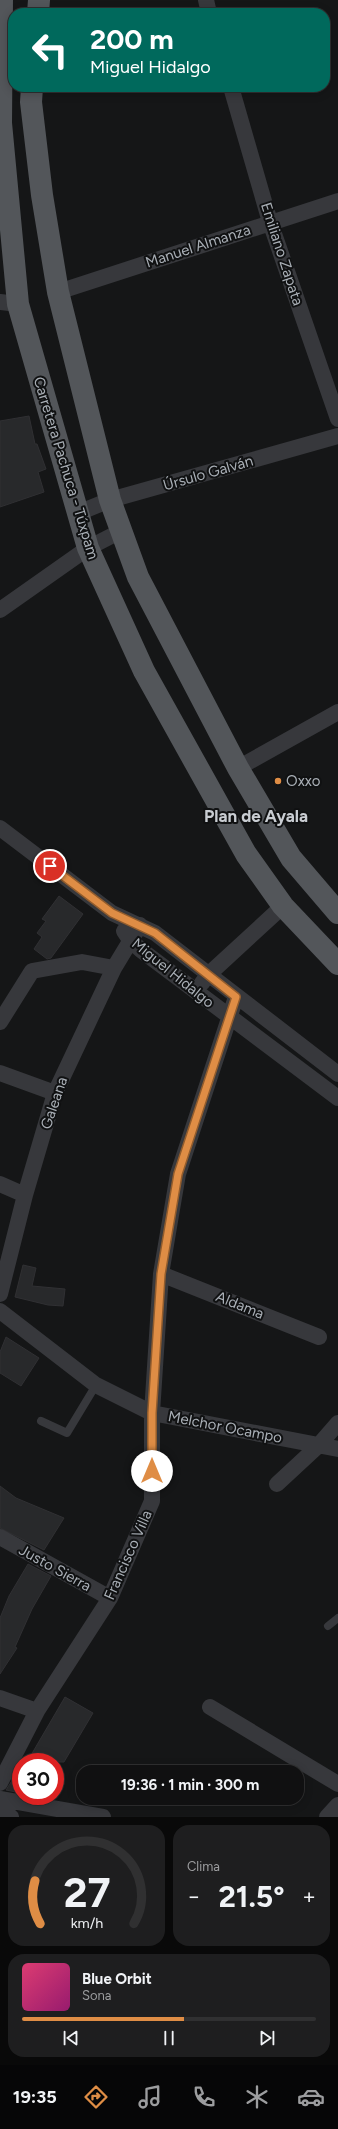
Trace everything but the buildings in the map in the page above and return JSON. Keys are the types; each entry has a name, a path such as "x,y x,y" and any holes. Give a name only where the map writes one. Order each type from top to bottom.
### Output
{"main road":[{"name":"Carretera Pachuca - Túxpam","path":"2,0 0,123 9,303 78,513 88,548 144,671 246,854 283,906 338,964"},
{"path":"32,92 31,102 42,195 58,292 110,500 138,577 238,768 291,858 338,913"}],"street":[{"name":"Emiliano Zapata","path":"232,92 270,222 338,419"},
{"name":"Manuel Almanza","path":"58,292 338,201"},
{"name":"Úrsulo Galván","path":"78,513 110,500 338,436"},
{"path":"0,610 88,548 121,531"},
{"path":"238,768 338,712"},
{"name":"Miguel Hidalgo","path":"0,828 112,913 155,933 236,997 338,1074"},
{"path":"195,992 208,975 283,906"},
{"name":"Miguel Hidalgo","path":"112,913 130,940 195,992 338,1098"},
{"name":"Galeana","path":"0,1294 25,1195 55,1093 114,968 140,925"},
{"path":"0,1022 32,971 82,962 114,968"},
{"name":"Francisco Villa","path":"0,1783 37,1711 110,1598 152,1501 152,1413 161,1274 178,1174 236,997"},
{"path":"0,1073 55,1093"},
{"path":"0,1184 25,1195"},
{"name":"Aldama","path":"161,1274 319,1337"},
{"name":"Melchor Ocampo","path":"0,1311 96,1385 152,1413 338,1449"},
{"path":"277,1484 318,1446 338,1423"},
{"name":"Justo Sierra","path":"0,1537 110,1598"},
{"path":"0,1698 37,1711"},
{"path":"210,1707 338,1784"},
{"path":"0,1799 103,1817"},
{"path":"327,1817 338,1805"},
{"path":"0,1810 11,1817"}],"lane":[{"path":"41,1421 67,1433 96,1385"},
{"path":"328,1626 338,1618"}],"place":[{"name":"Oxxo","path":"278,781"}],"district":[{"name":"Plan de Ayala","path":"256,816"}],"route":[{"path":"50,866 112,913 155,933 236,997 178,1174 161,1274 152,1413 152,1471"}]}
